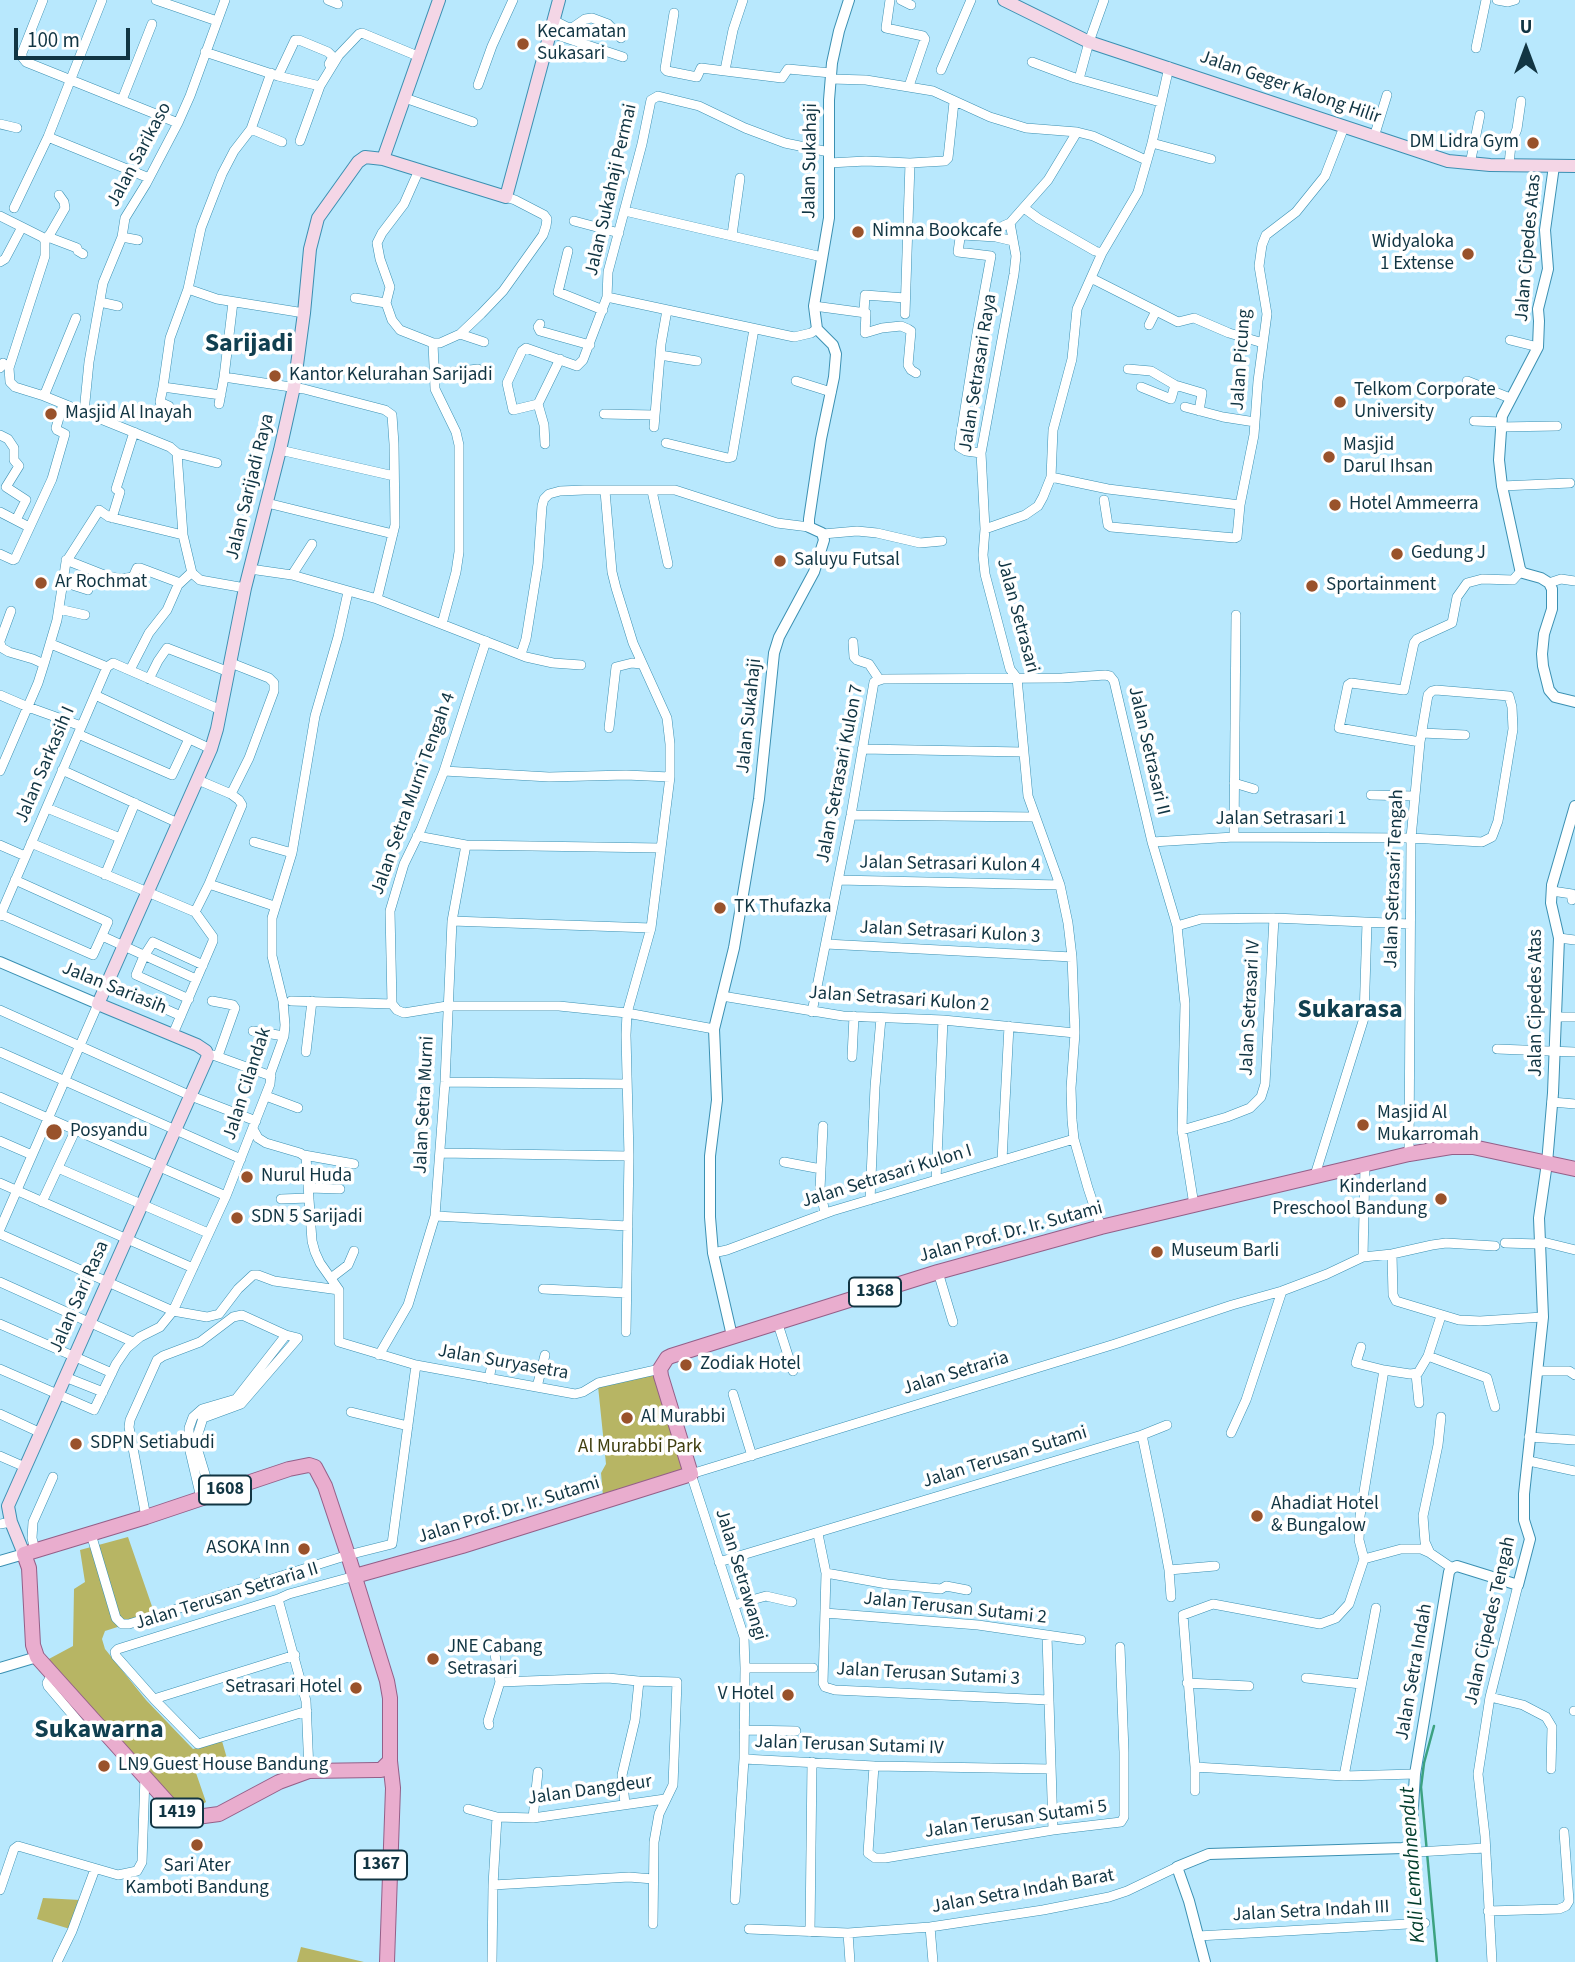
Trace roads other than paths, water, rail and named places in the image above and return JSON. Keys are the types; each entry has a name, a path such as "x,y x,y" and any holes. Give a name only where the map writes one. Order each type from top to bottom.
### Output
{"main road":[{"path":"439,0 383,159 506,197 553,27 556,1"},
{"name":"Jalan Geger Kalong Hilir","path":"1004,0 1089,42 1448,161 1470,164 1575,166"},
{"name":"Jalan Sarijadi Raya","path":"98,1004 211,749 245,588 281,450 294,387 310,249 318,218 361,159 383,159"},
{"name":"Jalan Sariasih","path":"98,1004 173,1034 213,1055"},
{"name":"Jalan Sari Rasa","path":"29,1553 5,1523 4,1504 41,1433 191,1096 213,1055"},
{"name":"Jalan Prof. Dr. Ir. Sutami","path":"660,1369 671,1356 938,1272 1101,1227 1409,1154 1451,1147 1473,1147 1575,1169"},
{"path":"660,1369 691,1474"},
{"name":"1608","path":"29,1553 309,1465 315,1468 325,1486 355,1576"},
{"name":"Jalan Prof. Dr. Ir. Sutami","path":"355,1576 498,1535 691,1474"},
{"path":"29,1553 33,1645 37,1657"},
{"name":"1367","path":"355,1576 387,1681 391,1713 390,1761 393,1788 387,1962"},
{"name":"1419","path":"37,1657 179,1815 189,1818 219,1814 279,1782 309,1771 376,1770"},
{"path":"376,1770 381,1770 390,1761"},
{"name":"1367","path":"376,1770 381,1774 384,1788 378,1962"}],"street":[{"path":"43,0 22,53 26,62 178,123"},
{"path":"14,208 48,137 102,0"},
{"path":"156,0 217,21"},
{"name":"Jalan Sarikaso","path":"84,412 89,362 103,283 122,237 127,212 149,178 178,123 225,0"},
{"path":"328,0 338,4"},
{"path":"478,85 513,0"},
{"path":"725,70 733,30 743,0"},
{"name":"Jalan Sukahaji","path":"809,527 836,354 832,345 817,329 814,306 829,218 831,76 839,31 849,0"},
{"path":"890,0 886,28 923,36 925,39 909,86"},
{"path":"901,0 911,5"},
{"path":"941,70 971,0"},
{"path":"1079,79 1104,0"},
{"path":"1476,48 1486,0"},
{"path":"1497,0 1512,1"},
{"path":"674,13 665,69 667,71 697,76 701,68 782,78 788,69 909,86 933,91 990,117 1026,128 1093,136 1146,160"},
{"path":"553,27 572,28 585,19 592,18 608,24 621,38"},
{"path":"122,100 152,24"},
{"path":"553,27 623,57"},
{"path":"318,86 339,55 361,33 420,57"},
{"path":"169,406 160,402 170,338 188,289 201,228 222,174 234,151 251,130 274,75 294,43 299,40 328,52 333,57 318,86 300,141"},
{"path":"205,52 274,75 318,86"},
{"path":"1032,62 1079,79 1160,102"},
{"path":"985,529 1025,515 1038,506 1051,477 1053,430 1072,359 1077,309 1102,253 1136,196 1152,143 1169,67"},
{"path":"1374,137 1387,95"},
{"name":"Jalan Sukahaji Permai","path":"590,345 607,297 607,278 651,100 658,96 699,106 745,128 829,157"},
{"path":"405,98 473,122"},
{"path":"1509,165 1521,101"},
{"path":"829,157 910,163 943,162 947,160 954,102"},
{"path":"1470,164 1480,115"},
{"path":"0,124 17,128"},
{"name":"Jalan Picung","path":"1104,500 1108,525 1111,527 1235,538 1238,536 1240,506 1255,422 1267,311 1259,266 1264,238 1296,212 1325,176 1345,127"},
{"path":"251,130 282,142"},
{"name":"Jalan Setrasari Raya","path":"985,529 981,453 1016,256 1007,225 1048,180 1077,132"},
{"path":"48,137 149,178"},
{"path":"1152,143 1211,159"},
{"path":"905,314 910,163"},
{"name":"Jalan Cipedes Atas","path":"1521,571 1502,486 1499,460 1501,424 1510,398 1538,348 1538,309 1548,269 1545,230 1554,166"},
{"path":"419,170 404,204 377,243 390,287 386,303 391,320 400,330 433,343 440,343 460,334 508,284 543,235 547,226 544,215 506,197"},
{"path":"732,235 740,178"},
{"path":"59,195 65,208 47,239 45,256 3,365 9,380 13,386 134,432 170,447 177,453 217,463"},
{"path":"1024,208 1102,253"},
{"path":"625,211 822,257"},
{"path":"0,216 47,239 77,248 83,254"},
{"path":"574,221 619,235"},
{"path":"0,262 5,258 22,227"},
{"path":"585,228 619,235"},
{"path":"992,256 960,254 960,238 963,235 1013,241"},
{"path":"122,237 138,240"},
{"path":"981,453 966,452 959,447 976,338 996,237"},
{"path":"568,251 558,292 603,310"},
{"path":"1091,278 1178,322 1194,318 1229,333 1263,343"},
{"path":"188,289 217,299 304,313"},
{"path":"905,298 865,295 865,333 901,326 910,330 908,365 916,373"},
{"name":"Jalan Sukahaji Permai","path":"607,297 794,337 817,329"},
{"path":"355,298 386,303"},
{"path":"100,302 118,306"},
{"path":"163,387 220,399 233,302"},
{"path":"814,306 865,312"},
{"path":"654,427 667,310"},
{"path":"1149,324 1156,311"},
{"path":"44,396 76,318"},
{"path":"540,324 540,331 590,345 580,365 526,348 522,351 508,383 511,408 516,410 538,404 560,359"},
{"path":"666,443 731,457 754,329"},
{"path":"460,334 484,342"},
{"path":"1510,340 1538,348"},
{"path":"433,343 435,389 456,432 459,445 459,552 442,624"},
{"path":"660,355 697,361"},
{"path":"436,374 478,369"},
{"path":"1128,369 1151,371 1175,385 1202,393 1199,411"},
{"path":"224,377 294,387 390,412 393,417 395,525 377,599"},
{"path":"796,381 831,391"},
{"path":"1466,381 1510,398"},
{"path":"1141,387 1171,399 1175,385"},
{"path":"0,554 14,560 52,479 65,438 65,433 56,428 63,404"},
{"path":"538,404 542,412 545,444"},
{"path":"1185,407 1255,422"},
{"path":"604,414 654,415"},
{"path":"1474,421 1557,426"},
{"path":"112,518 120,492 116,489 134,432"},
{"path":"0,435 8,439 14,449 14,460 19,466 6,487 26,500 16,520"},
{"path":"281,450 394,476"},
{"path":"177,453 183,535 192,572 200,580 245,588"},
{"path":"1051,477 1108,489 1240,506"},
{"path":"1502,486 1570,482"},
{"path":"521,654 526,639 538,564 544,499 549,494 560,491 675,490 777,523 809,527 823,534 857,531 920,543 942,541"},
{"path":"605,491 614,580 621,607 641,664 667,718 669,730 670,777 651,928 627,1013 629,1156 626,1332"},
{"path":"652,491 668,564"},
{"path":"267,503 393,534"},
{"path":"0,771 28,707 51,644 66,560 99,510 112,518 183,535"},
{"path":"0,512 29,527"},
{"name":"Jalan Setrasari","path":"985,529 985,574 1010,669 1017,678 1028,796 1060,885 1068,923 1075,1033 1071,1098 1074,1139 1101,1227"},
{"name":"Jalan Sukahaji","path":"732,1336 712,1254 709,1179 717,1100 714,1028 734,948 759,799 774,653 779,637 814,572 822,550 823,534"},
{"path":"292,575 312,544"},
{"path":"66,560 121,579 133,577 137,568 140,568 180,583"},
{"path":"250,569 292,575 377,599 521,654 553,663 581,664"},
{"path":"1465,735 1421,738 1339,728 1350,683 1404,690 1414,643 1452,623 1457,597 1467,583 1482,579 1513,580 1521,571 1549,583 1553,600 1544,634 1543,666 1550,693 1555,698 1575,702"},
{"path":"130,670 149,633 167,610 180,583 192,572"},
{"path":"1549,583 1559,579 1575,580"},
{"path":"63,582 88,590"},
{"name":"Jalan Cilandak","path":"104,1389 122,1355 133,1342 160,1327 173,1311 226,1196 266,1096 285,1026 283,1001 272,956 272,918 292,853 315,716 348,592"},
{"path":"59,609 85,615"},
{"path":"11,611 0,642 2,648 44,664"},
{"path":"1234,837 1236,615"},
{"name":"Jalan Setra Murni Tengah 4","path":"392,1004 390,911 404,864 444,771 485,641"},
{"path":"853,642 854,657 869,664 879,679"},
{"path":"51,644 107,667 113,663 221,710"},
{"path":"149,679 167,648 269,678 274,683 274,691 249,758 231,794"},
{"path":"609,728 616,667 641,664"},
{"name":"Jalan Sarkasih I","path":"0,915 107,667"},
{"name":"Jalan Setrasari II","path":"1017,678 1105,675 1112,678 1152,842 1177,926 1185,1004 1182,1130 1194,1205"},
{"name":"Jalan Setrasari Kulon 7","path":"812,1012 851,815 873,685 879,679 1017,678"},
{"name":"Jalan Setrasari Tengah","path":"1409,1154 1411,838 1421,738 1428,695 1432,691"},
{"name":"Jalan Setrasari 1","path":"1152,842 1234,837 1411,838 1482,842 1492,837 1498,821 1509,757 1513,718 1511,702 1508,696 1432,691"},
{"path":"0,695 172,775 189,739"},
{"path":"95,695 211,749"},
{"path":"862,749 1023,752"},
{"path":"62,770 178,823"},
{"path":"444,771 549,777 670,777"},
{"path":"195,912 242,805 231,794 198,780"},
{"path":"1234,783 1254,789"},
{"path":"1371,795 1414,796"},
{"path":"105,875 135,803"},
{"name":"Jalan Cipedes Atas","path":"1547,1163 1559,938 1551,903 1575,806"},
{"path":"47,808 120,838"},
{"path":"851,815 1035,817"},
{"path":"417,836 466,845 661,848"},
{"path":"254,842 292,853"},
{"path":"31,843 195,912 213,939 173,1034"},
{"path":"0,845 25,856"},
{"name":"Jalan Setra Murni","path":"379,1355 408,1306 435,1216 445,1082 452,921 466,845"},
{"path":"0,915 93,955 108,922 15,880"},
{"name":"Jalan Setrasari Kulon 4","path":"838,880 1060,885"},
{"path":"209,884 274,906"},
{"path":"1552,891 1572,894 1573,900"},
{"path":"1177,926 1201,919 1274,918 1410,924"},
{"name":"Jalan Setrasari IV","path":"1182,1130 1250,1108 1261,1097 1265,1084 1274,918"},
{"path":"452,921 651,928"},
{"path":"1315,1175 1361,1031 1365,1003 1367,923"},
{"path":"102,936 196,979"},
{"path":"1559,938 1575,940"},
{"path":"189,999 136,975 144,956 152,943 156,942 203,965"},
{"name":"Jalan Setrasari Kulon 3","path":"826,944 1072,957"},
{"name":"Jalan Sariasih","path":"0,962 98,1004"},
{"path":"125,991 181,1016"},
{"name":"Jalan Setrasari Kulon 2","path":"722,996 812,1012 943,1020 1075,1033"},
{"path":"212,1001 236,1009 213,1055 271,1074"},
{"path":"306,1052 312,1001"},
{"path":"291,1002 392,1004 404,1013 447,1006 559,1006 627,1013 714,1028"},
{"path":"98,1004 0,1231 173,1311 207,1317 216,1316 253,1275 274,1281 339,1290"},
{"path":"0,1010 255,1125 258,1138 267,1143 304,1155 354,1164"},
{"path":"852,1057 854,1016"},
{"path":"1556,1017 1575,1017"},
{"path":"870,1200 881,1018"},
{"path":"936,1180 943,1020"},
{"path":"1003,1160 1009,1026"},
{"path":"253,1031 284,1037"},
{"path":"1497,1049 1575,1052"},
{"path":"0,1052 241,1159"},
{"path":"445,1082 627,1084"},
{"path":"266,1096 298,1108"},
{"path":"0,1097 226,1196"},
{"path":"1552,1102 1575,1104"},
{"path":"823,1126 820,1189 825,1213"},
{"path":"42,1202 75,1130"},
{"name":"Jalan Setrasari Kulon I","path":"712,1254 825,1213 1074,1139"},
{"path":"0,1141 32,1155"},
{"path":"440,1153 629,1156"},
{"path":"304,1155 315,1252 339,1290"},
{"path":"784,1162 821,1169"},
{"name":"Jalan Cipedes Tengah","path":"1492,1962 1478,1774 1490,1697 1530,1539 1524,1520 1524,1508 1543,1317 1539,1218 1547,1163"},
{"path":"1363,1257 1365,1164"},
{"path":"58,1168 208,1233"},
{"path":"0,1183 193,1268"},
{"path":"281,1199 340,1189"},
{"path":"435,1216 628,1226"},
{"name":"Jalan Setraria","path":"691,1474 1282,1291 1363,1257 1446,1243 1500,1245 1539,1241 1575,1248"},
{"path":"331,1278 348,1265 354,1251"},
{"path":"1392,1254 1395,1300 1459,1320 1543,1317"},
{"path":"938,1272 953,1322"},
{"path":"0,1282 133,1342"},
{"path":"543,1289 626,1293"},
{"name":"Jalan Suryasetra","path":"339,1290 339,1342 416,1365 575,1394 598,1383 660,1369"},
{"path":"1231,1433 1246,1400 1282,1291"},
{"path":"146,1517 129,1427 157,1360 200,1342 237,1315 242,1315 298,1338 241,1404 203,1418 197,1437 206,1496"},
{"path":"1361,1347 1356,1363 1416,1374 1428,1356 1441,1316"},
{"path":"777,1321 793,1371"},
{"path":"0,1324 112,1373"},
{"path":"206,1496 189,1447 189,1428 193,1417 202,1409 236,1399 286,1335"},
{"path":"537,1387 545,1355"},
{"path":"1428,1356 1486,1377 1496,1407"},
{"path":"489,1379 493,1359"},
{"path":"90,1534 116,1618 122,1624 392,1544 416,1365"},
{"path":"0,1369 94,1410 104,1389 65,1377"},
{"path":"1195,1791 1183,1615 1213,1604 1320,1625 1336,1618 1349,1604 1364,1559 1359,1540 1360,1516 1384,1370"},
{"path":"1539,1371 1569,1371 1575,1375"},
{"path":"1416,1374 1419,1404"},
{"path":"733,1394 752,1456"},
{"path":"351,1412 408,1426"},
{"path":"0,1414 41,1433"},
{"path":"1430,1553 1425,1542 1423,1516 1441,1417"},
{"name":"Jalan Terusan Sutami","path":"719,1562 1142,1435 1167,1425"},
{"path":"1142,1435 1169,1570 1171,1597"},
{"path":"1529,1437 1575,1440"},
{"path":"0,1456 25,1467"},
{"path":"1529,1461 1575,1471"},
{"name":"Jalan Setrawangi","path":"691,1474 744,1637 744,1759"},
{"path":"0,1561 29,1553 33,1522 54,1477"},
{"path":"818,1534 826,1573 825,1613"},
{"path":"1364,1559 1401,1549 1421,1549 1452,1568 1461,1567 1518,1585"},
{"path":"1169,1570 1215,1566"},
{"name":"Jalan Setra Indah","path":"1403,1848 1411,1841 1415,1774 1452,1568"},
{"path":"826,1573 887,1584 941,1589 946,1586 967,1590"},
{"name":"Jalan Terusan Setraria II","path":"154,1699 116,1656 118,1649 355,1576"},
{"path":"734,1605 766,1596 792,1602"},
{"path":"278,1599 295,1655 307,1711 309,1771"},
{"path":"1344,1776 1376,1608"},
{"name":"Jalan Terusan Sutami 2","path":"825,1613 978,1625 1081,1640"},
{"name":"Jalan Terusan Sutami 3","path":"825,1613 824,1685 830,1689 1049,1700"},
{"path":"1046,1636 1053,1830"},
{"name":"Jalan Terusan Sutami 5","path":"874,1766 868,1853 875,1858 1053,1830 1119,1823 1123,1820 1124,1752 1120,1647"},
{"path":"489,1725 500,1682 494,1649"},
{"path":"295,1655 154,1699 198,1744 307,1711"},
{"path":"0,1668 37,1657"},
{"path":"746,1668 813,1668"},
{"path":"53,1674 48,1686 82,1726"},
{"path":"500,1682 608,1678 677,1682 673,1786 659,1814 654,1842 653,1924"},
{"path":"1306,1678 1361,1684"},
{"path":"625,1804 622,1775 635,1720 639,1681"},
{"path":"1187,1683 1249,1685"},
{"path":"1490,1697 1523,1705 1546,1717 1552,1727 1551,1769"},
{"path":"744,1730 796,1731"},
{"name":"Jalan Terusan Sutami IV","path":"735,1900 744,1759 874,1766 1051,1769"},
{"path":"810,1932 812,1762"},
{"path":"1195,1767 1344,1776 1415,1774"},
{"path":"533,1818 538,1772"},
{"path":"0,1890 14,1849 20,1846 118,1875 132,1873 140,1867 145,1776"},
{"name":"Jalan Dangdeur","path":"468,1809 497,1817 533,1818 665,1799"},
{"path":"492,1962 497,1817"},
{"path":"1488,1912 1559,1909 1566,1906 1569,1901 1564,1832"},
{"path":"1424,1851 1485,1847"},
{"name":"Jalan Setra Indah Barat","path":"749,1929 848,1933 930,1927 1110,1897 1209,1854 1403,1848"},
{"path":"1177,1867 1205,1962"},
{"path":"57,1962 72,1931 95,1869"},
{"path":"493,1885 615,1878 653,1879"},
{"name":"Jalan Setra Indah III","path":"1198,1936 1425,1923"},
{"path":"930,1927 933,1962"},
{"path":"848,1933 850,1962"}],"waterway":[{"name":"Kali Lemahnendut","path":"1434,1726 1421,1787 1437,1962"}],"place":[{"name":"Kecamatan Sukasari","path":"523,44"},
{"name":"DM Lidra Gym","path":"1533,143"},
{"name":"Nimna Bookcafe","path":"858,232"},
{"name":"Widyaloka 1 Extense","path":"1468,254"},
{"name":"Kantor Kelurahan Sarijadi","path":"275,376"},
{"name":"Telkom Corporate University","path":"1340,402"},
{"name":"Masjid Al Inayah","path":"51,414"},
{"name":"Masjid Darul Ihsan","path":"1329,457"},
{"name":"Hotel Ammeerra","path":"1335,505"},
{"name":"Gedung J","path":"1397,554"},
{"name":"Saluyu Futsal","path":"780,561"},
{"name":"Ar Rochmat","path":"41,583"},
{"name":"Sportainment","path":"1312,586"},
{"name":"TK Thufazka","path":"720,908"},
{"name":"Masjid Al Mukarromah","path":"1363,1125"},
{"name":"Posyandu","path":"54,1132"},
{"name":"Nurul Huda","path":"247,1177"},
{"name":"Kinderland Preschool Bandung","path":"1441,1199"},
{"name":"SDN 5 Sarijadi","path":"237,1218"},
{"name":"Museum Barli","path":"1157,1252"},
{"name":"Zodiak Hotel","path":"686,1365"},
{"name":"Al Murabbi","path":"627,1418"},
{"name":"SDPN Setiabudi","path":"76,1444"},
{"name":"Ahadiat Hotel & Bungalow","path":"1257,1516"},
{"name":"ASOKA Inn","path":"304,1549"},
{"name":"JNE Cabang Setrasari","path":"433,1659"},
{"name":"Setrasari Hotel","path":"356,1688"},
{"name":"V Hotel","path":"788,1695"},
{"name":"LN9 Guest House Bandung","path":"104,1766"},
{"name":"Sari Ater Kamboti Bandung","path":"197,1845"}],"district":[{"name":"Sarijadi","path":"249,345"},
{"name":"Sukarasa","path":"1350,1011"},
{"name":"Sukawarna","path":"99,1731"}],"park label":[{"name":"Al Murabbi Park","path":"640,1448"}]}
